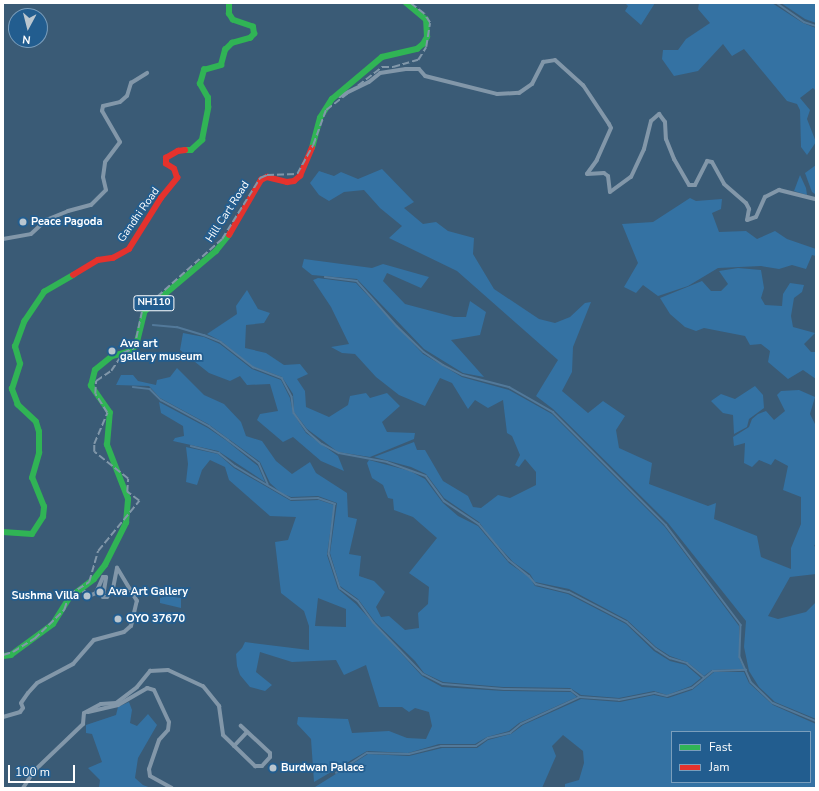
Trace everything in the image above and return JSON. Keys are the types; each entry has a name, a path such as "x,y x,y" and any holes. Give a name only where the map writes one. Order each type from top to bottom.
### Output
{"main road":[{"name":"Gandhi Road","path":"3,532 32,534 43,518 44,507 32,478 39,453 39,432 36,422 18,405 12,389 20,364 15,346 24,322 44,292 98,260 113,258 129,249 161,198 177,178 174,169 166,164 166,158 178,151 191,150 202,140 208,108 208,98 200,84 204,70 221,65 225,50 232,43 250,38 254,34 253,27 234,20 229,14 229,3"},
{"name":"Hill Cart Road","path":"3,656 11,655 54,624 69,598 94,579 105,565 129,511 125,488 115,471 107,445 110,413 91,386 91,377 100,363 112,356 133,350 136,346 145,311 220,246 261,180 266,177 287,182 294,181 300,176 313,145 320,118 332,99 382,57 417,49 424,44 427,37 426,20 406,3"}],"street":[{"path":"332,99 357,89 380,73 406,69 418,69 425,76 497,94 519,93 532,84 543,62 555,60 583,85 610,124 610,128 598,160 587,174 604,173 608,176 610,192 614,191 631,177 644,149 651,121 659,114 666,122 666,138 674,159 689,185 695,185 707,161 712,162 724,184 746,203 749,209 747,220 756,216 765,198 779,190 816,199"},
{"path":"3,239 31,234 46,220 68,211 91,205 106,190 103,177 105,162 120,142 102,111 103,106 120,102 127,96 131,83 147,73"},
{"path":"3,717 20,712 23,708 20,703 32,688 73,664 94,640 124,632 130,626 137,601 117,568 113,589 107,597 103,597 106,577 103,577 96,593 89,596 81,589"},
{"path":"84,713 102,704 116,703 137,687 150,671 168,670 203,686 219,706 223,735 255,766 262,766 270,757 270,753 241,726"},
{"path":"84,713 118,705 147,688 154,690 169,722 168,730 159,740 149,769 150,776 172,788"},
{"path":"23,788 34,770 83,724 84,713"},
{"path":"234,746 247,732"}],"shaded area":[{"path":"625,3 655,3 641,25 625,11 628,6"},
{"path":"699,3 772,3 803,23 816,28 816,91 813,88 800,98 810,110 807,119 816,142 807,155 801,147 800,110 797,104 787,101 744,49 732,56 723,44 698,71 674,76 662,59 663,50 678,50 686,39 710,23 698,9"},
{"path":"781,3 816,3 816,23 805,19"},
{"path":"816,165 815,194 812,192 805,173"},
{"path":"382,169 414,202 404,208 423,224 436,222 448,231 474,238 473,254 494,289 539,319 555,323 570,317 585,303 591,302 573,347 572,372 562,391 588,413 603,401 625,416 616,430 619,448 652,463 649,484 708,506 716,503 714,519 757,536 761,557 791,569 791,548 801,524 801,497 783,490 788,466 775,459 771,465 759,460 752,467 744,463 745,443 734,446 733,437 749,427 752,419 758,414 766,411 774,420 785,411 777,395 781,391 799,390 815,397 810,414 816,426 816,543 814,546 816,547 816,574 790,577 768,616 778,619 806,612 816,602 816,719 775,702 759,687 749,671 744,647 746,621 668,523 553,409 536,396 558,360 457,271 389,238 402,226 380,208 364,190 344,192 329,201 319,195 310,183 319,171 334,176 341,172 358,179"},
{"path":"800,175 806,188 807,195 794,191"},
{"path":"690,198 696,201 722,199 721,209 712,213 719,232 746,231 757,239 775,231 787,239 816,249 816,256 812,255 806,269 792,265 779,269 761,266 718,268 688,286 658,296 643,285 636,293 624,287 638,263 622,224 653,222"},
{"path":"304,259 372,268 383,264 429,277 421,288 387,273 383,281 405,304 454,317 466,317 470,301 486,312 480,335 451,340 484,377 463,373 424,349 357,279 312,275 302,267"},
{"path":"738,268 761,270 764,288 761,298 765,305 782,306 783,294 790,283 804,285 802,292 794,298 791,316 793,327 815,333 804,344 811,352 816,352 816,379 803,370 788,379 768,362 770,351 761,344 750,345 745,336 704,328 696,331 685,327 670,314 660,298 702,281 711,291 721,291 728,284 719,271"},
{"path":"318,278 356,283 423,354 462,377 509,390 552,414 665,527 739,626 739,658 744,669 712,670 704,676 687,662 670,656 656,647 627,620 569,589 535,582 530,574 513,562 490,537 479,522 444,498 426,474 411,467 374,457 414,442 417,450 425,450 443,481 468,496 473,507 481,508 498,495 510,498 536,485 536,472 525,459 519,467 515,465 520,455 512,436 507,433 503,400 488,408 475,400 468,409 452,383 440,378 425,406 399,395 376,377 355,354 342,353 331,347 349,344 331,307 313,280"},
{"path":"247,290 258,309 270,313 264,323 246,325 245,348 266,353 284,365 300,364 308,374 297,379 305,391 306,407 329,417 348,405 350,396 366,393 370,398 387,393 400,406 382,422 387,432 415,433 414,439 370,457 338,452 307,429 294,412 293,394 282,377 252,366 221,341 207,334 237,314 236,306"},
{"path":"183,333 204,337 220,344 252,369 281,380 290,398 293,413 306,433 338,456 344,471 321,461 293,437 283,442 257,420 260,414 278,411 270,384 247,385 240,376 230,381 209,373 180,350"},
{"path":"177,368 204,395 224,404 241,422 246,436 262,441 276,461 292,474 310,462 316,473 347,493 348,517 357,519 349,554 361,556 359,576 374,581 385,592 376,607 381,617 389,616 405,630 419,628 418,613 428,604 429,587 409,573 437,538 413,517 394,510 393,499 388,498 383,485 372,478 367,463 369,460 410,471 425,479 443,503 458,516 478,526 509,563 530,578 535,586 568,594 626,624 654,651 670,661 686,665 701,678 691,686 667,695 654,691 619,698 581,695 570,688 503,687 443,682 424,673 415,661 375,622 358,599 340,586 330,553 337,503 318,496 291,497 281,493 270,483 260,462 208,424 160,398 149,386 116,385 121,375 133,375 138,381 156,385 157,380 170,377"},
{"path":"755,386 763,395 764,408 749,419 747,427 734,434 733,415 723,413 711,401 721,394 735,399"},
{"path":"159,402 208,428 227,441 258,466 265,482 218,451 173,441 175,438 184,436 183,426 161,413"},
{"path":"186,447 218,454 234,468 291,501 319,500 334,505 327,555 338,589 356,604 422,676 442,687 504,691 571,692 577,697 519,723 509,731 487,737 475,744 439,744 408,753 367,751 314,782 311,739 297,724 298,717 348,719 352,733 389,731 407,738 426,739 432,726 429,712 415,708 409,712 402,707 379,707 366,665 344,675 336,660 292,662 260,652 256,672 272,685 265,691 250,687 240,675 237,666 236,654 245,642 309,650 309,626 304,611 281,593 275,542 288,540 296,517 270,516 229,480 225,467 210,460 202,470 197,485 186,482 188,464","holes":["318,598 346,609 346,627 315,626"]},
{"path":"167,596 181,598 181,608 160,603 160,598"},
{"path":"714,672 744,672 749,683 773,705 816,724 816,788 565,788 565,784 579,780 584,763 583,751 563,735 552,746 556,756 542,788 315,787 368,754 409,756 442,748 477,748 488,740 511,734 523,725 581,699 620,702 654,695 668,698 692,690"},
{"path":"129,702 132,710 130,723 137,726 148,714 157,725 138,758 135,778 143,785 151,788 99,788 100,780 88,768 102,762 92,734 86,733 86,725 116,715 118,707"}],"waterway":[{"path":"777,3 804,22 816,26"},
{"path":"325,277 357,281 397,326 424,352 443,365 463,375 509,387 553,412 666,525 741,625 740,657 751,682 773,703 816,721"},
{"path":"153,325 177,327 204,335 221,342 253,367 282,378 292,397 294,413 307,431 322,444 339,453 387,462 426,476 444,501 479,524 509,560 529,576 536,584 569,592 627,622 656,649 670,658 687,663 705,678"},
{"path":"133,387 150,389 161,400 209,426 259,463 268,484"},
{"path":"191,446 219,453 235,466 291,499 318,498 335,504 329,554 340,588 358,601 374,623 423,674 443,684 504,689 571,690 580,697 619,700 655,693 667,696 692,688 713,671 746,670"},
{"path":"336,773 367,753 409,754 441,746 476,746 488,738 510,733 521,724 580,697"}],"railway":[{"path":"3,655 13,652 34,639 64,610 69,595 89,582 98,551 139,501 127,492 128,479 94,452 94,444 107,413 95,394 96,381 111,371 123,353 134,348 142,310 222,239 260,178 267,175 297,174 313,145 326,110 382,67 393,67 418,60 426,47 430,23 424,14 410,3"}],"traffic: fast":[{"path":"185,150 191,150 202,140 208,108 208,98 200,84 204,70 221,65 225,50 232,43 250,38 254,34 253,27 233,20 229,14 229,3"},
{"path":"312,148 320,118 332,99 382,57 417,49 423,44 427,37 426,20 406,3"},
{"path":"3,656 11,655 53,624 69,598 94,579 105,565 126,523 128,499 107,445 110,413 91,386 95,370 112,356 128,352 136,346 145,311 216,251 229,235"},
{"path":"3,532 32,534 43,517 44,507 32,478 39,453 39,432 36,422 18,405 12,389 20,364 15,347 24,322 44,292 73,275"}],"traffic: jam":[{"path":"229,235 261,180 267,177 287,182 294,181 300,176 312,148"},
{"path":"73,275 98,260 113,258 129,249 161,198 177,178 174,169 166,164 166,158 178,151 185,150"}],"place":[{"name":"Peace Pagoda","path":"23,222"},
{"name":"Ava art gallery museum","path":"112,351"},
{"name":"Ava Art Gallery","path":"100,592"},
{"name":"Sushma Villa","path":"87,596"},
{"name":"OYO 37670","path":"118,619"},
{"name":"Burdwan Palace","path":"273,768"}]}
